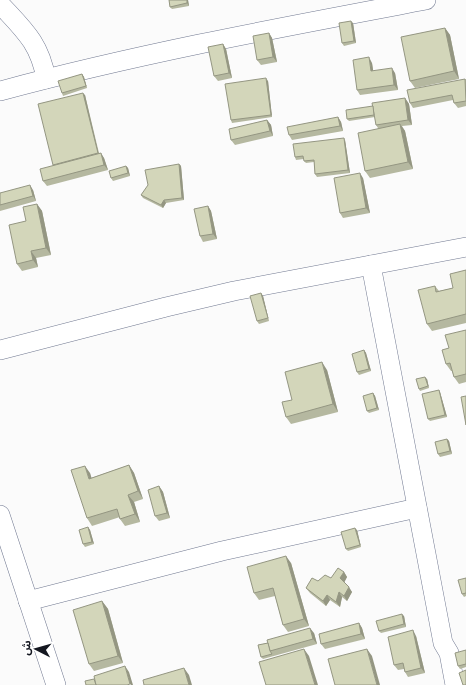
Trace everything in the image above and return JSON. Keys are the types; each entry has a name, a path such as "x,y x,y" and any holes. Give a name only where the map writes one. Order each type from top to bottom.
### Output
{"street":[{"path":"0,91 180,48 426,0"},
{"path":"0,4 32,41 41,59 46,79"},
{"path":"0,350 234,291 466,247"},
{"path":"371,265 443,644 442,655 448,685"},
{"path":"28,601 230,550 417,508"},
{"path":"0,515 56,685"},
{"path":"443,644 449,654 455,685"}],"building":[{"path":"169,0 187,0 187,3 170,7"},
{"path":"351,21 354,41 342,43 339,23"},
{"path":"445,28 454,71 410,81 401,37"},
{"path":"269,33 273,57 257,60 253,36"},
{"path":"223,44 229,73 214,76 208,47"},
{"path":"369,57 371,71 392,68 394,85 357,90 353,60"},
{"path":"82,74 86,86 62,93 58,81"},
{"path":"266,78 271,115 231,120 225,84"},
{"path":"465,79 466,101 454,103 452,95 410,103 407,90"},
{"path":"83,93 98,153 53,165 38,104"},
{"path":"405,98 408,120 376,125 372,103"},
{"path":"373,106 374,115 347,119 346,110"},
{"path":"338,117 340,126 289,135 287,127"},
{"path":"267,120 270,131 231,140 229,129"},
{"path":"400,124 408,162 365,171 358,133"},
{"path":"344,138 348,170 315,174 314,160 304,161 303,156 295,157 293,144"},
{"path":"101,153 104,165 43,181 40,169"},
{"path":"179,164 182,198 164,200 161,205 141,195 148,185 145,170"},
{"path":"126,166 128,173 111,178 109,171"},
{"path":"360,173 366,208 340,213 334,178"},
{"path":"30,185 33,196 0,205 0,193"},
{"path":"37,204 46,248 31,251 33,260 17,264 9,225 26,221 23,207"},
{"path":"208,206 213,234 200,236 194,209"},
{"path":"466,270 466,314 427,324 418,290 435,286 436,292 453,288 450,274"},
{"path":"261,293 268,318 257,321 250,296"},
{"path":"466,330 466,374 454,377 450,363 446,364 442,350 449,348 445,335"},
{"path":"364,350 369,369 357,372 352,354"},
{"path":"322,362 333,404 286,417 282,402 292,400 285,372"},
{"path":"425,377 428,386 419,389 416,379"},
{"path":"439,390 445,415 428,419 422,394"},
{"path":"373,393 377,408 367,411 363,396"},
{"path":"466,396 466,425 461,397"},
{"path":"447,439 450,451 438,454 435,442"},
{"path":"129,465 138,491 128,495 135,514 120,519 117,509 87,518 71,470 85,466 89,479"},
{"path":"159,486 167,513 155,516 148,490"},
{"path":"88,527 92,542 83,544 79,530"},
{"path":"355,528 360,545 346,549 341,532"},
{"path":"286,556 304,619 283,625 273,588 254,593 247,567"},
{"path":"338,568 344,572 340,578 349,587 344,596 339,592 336,602 327,595 323,601 306,588 312,578 318,581 325,575 331,578"},
{"path":"466,578 466,593 462,594 458,580"},
{"path":"102,601 118,656 89,664 73,610"},
{"path":"402,614 404,624 379,631 376,621"},
{"path":"359,623 361,634 321,644 319,634"},
{"path":"310,628 313,639 270,651 267,640"},
{"path":"413,630 421,668 405,672 403,663 394,665 388,637"},
{"path":"268,643 272,654 261,657 258,645"},
{"path":"304,649 315,685 266,685 259,662"},
{"path":"367,649 377,685 335,685 328,659"},
{"path":"466,650 466,664 458,666 455,653"},
{"path":"125,666 130,684 96,685 94,676"},
{"path":"184,668 189,685 144,685 143,680"},
{"path":"466,670 466,685 463,685 459,673"},
{"path":"94,679 96,685 86,685 85,681"}]}
